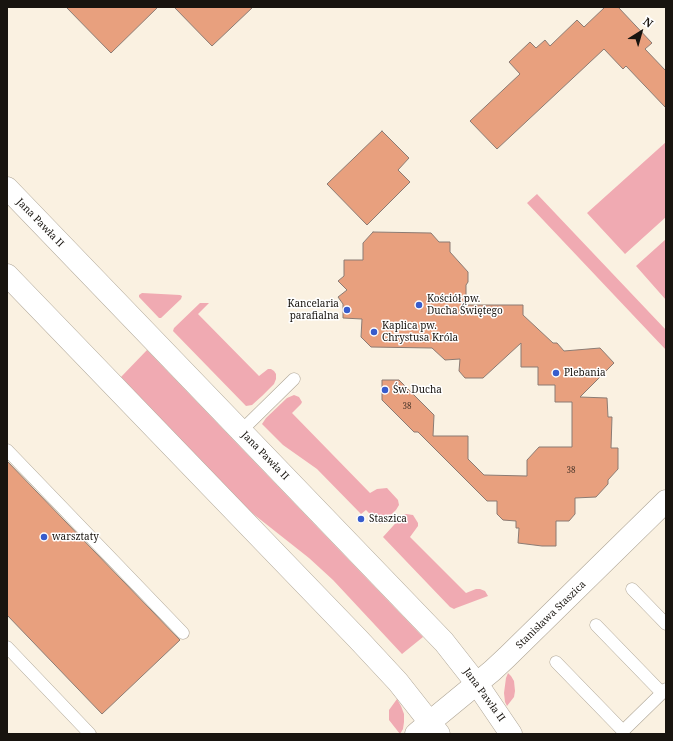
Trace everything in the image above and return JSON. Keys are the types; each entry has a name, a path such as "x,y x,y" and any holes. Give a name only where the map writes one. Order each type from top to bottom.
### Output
{"main road":[{"name":"Jana Pawła II","path":"7,188 444,642 477,684 511,734"},
{"path":"7,275 358,638 398,682 428,730"},
{"name":"Stanisława Staszica","path":"428,730 507,657 666,501"}],"lane":[{"path":"241,431 294,379"},
{"path":"7,450 183,633"},
{"path":"632,590 666,624"},
{"path":"556,662 625,732 664,691 596,625"},
{"path":"7,647 90,734"}],"shaded area":[{"path":"666,142 666,217 625,254 587,213"},
{"path":"537,194 666,330 666,350 527,203"},
{"path":"666,239 666,300 636,266"},
{"path":"142,293 182,296 181,299 161,318 159,318 139,297"},
{"path":"200,303 209,303 198,314 259,376 268,369 271,369 276,374 274,384 252,405 246,406 173,331 174,328"},
{"path":"147,350 423,637 402,654 333,580 309,558 247,509 121,377"},
{"path":"294,395 299,397 302,402 292,413 370,493 377,489 387,488 398,500 399,505 396,510 381,524 366,510 361,514 317,469 283,445 262,424 266,418 287,398"},
{"path":"403,515 413,515 418,523 418,526 410,537 466,593 480,589 485,591 488,596 454,609 450,607 383,537"},
{"path":"508,673 514,681 515,691 514,697 507,706 504,693"},
{"path":"397,699 404,714 403,729 400,734 389,720 389,710"}],"building":[{"path":"66,7 158,7 111,53"},
{"path":"174,7 253,7 212,46"},
{"path":"605,7 618,7 652,43 645,49 666,71 666,108 626,66 623,69 604,49 497,149 470,121 520,74 509,62 530,42 536,48 545,40 550,46 577,20 584,27"},
{"path":"382,131 409,158 398,170 410,182 367,225 327,184"},
{"path":"373,232 431,233 439,242 450,242 450,252 468,272 468,282 466,285 466,305 523,305 523,315 553,343 557,343 564,351 600,348 614,363 580,397 607,398 608,417 612,417 611,448 618,448 618,469 608,480 608,484 596,497 575,498 575,514 569,521 556,521 556,546 518,543 519,528 516,528 516,521 503,520 497,514 497,501 487,501 418,432 414,432 382,400 382,380 399,380 434,415 433,436 468,436 468,459 484,475 527,476 527,460 539,447 572,447 572,402 555,402 555,385 538,385 538,367 521,367 521,343 483,378 465,378 459,371 460,359 445,360 432,348 371,347 361,337 362,319 343,318 343,304 338,297 347,290 338,281 344,276 344,260 363,260 363,243"},
{"name":"warsztaty","path":"7,461 180,640 102,714 7,615"}],"place":[{"name":"Kościół pw. Ducha Świętego","path":"419,305"},
{"name":"Kancelaria parafialna","path":"347,310"},
{"name":"Kaplica pw. Chrystusa Króla","path":"374,332"},
{"name":"Plebania","path":"556,373"},
{"name":"Św. Ducha","path":"385,390"},
{"name":"Staszica","path":"361,519"},
{"name":"warsztaty","path":"44,537"}]}
